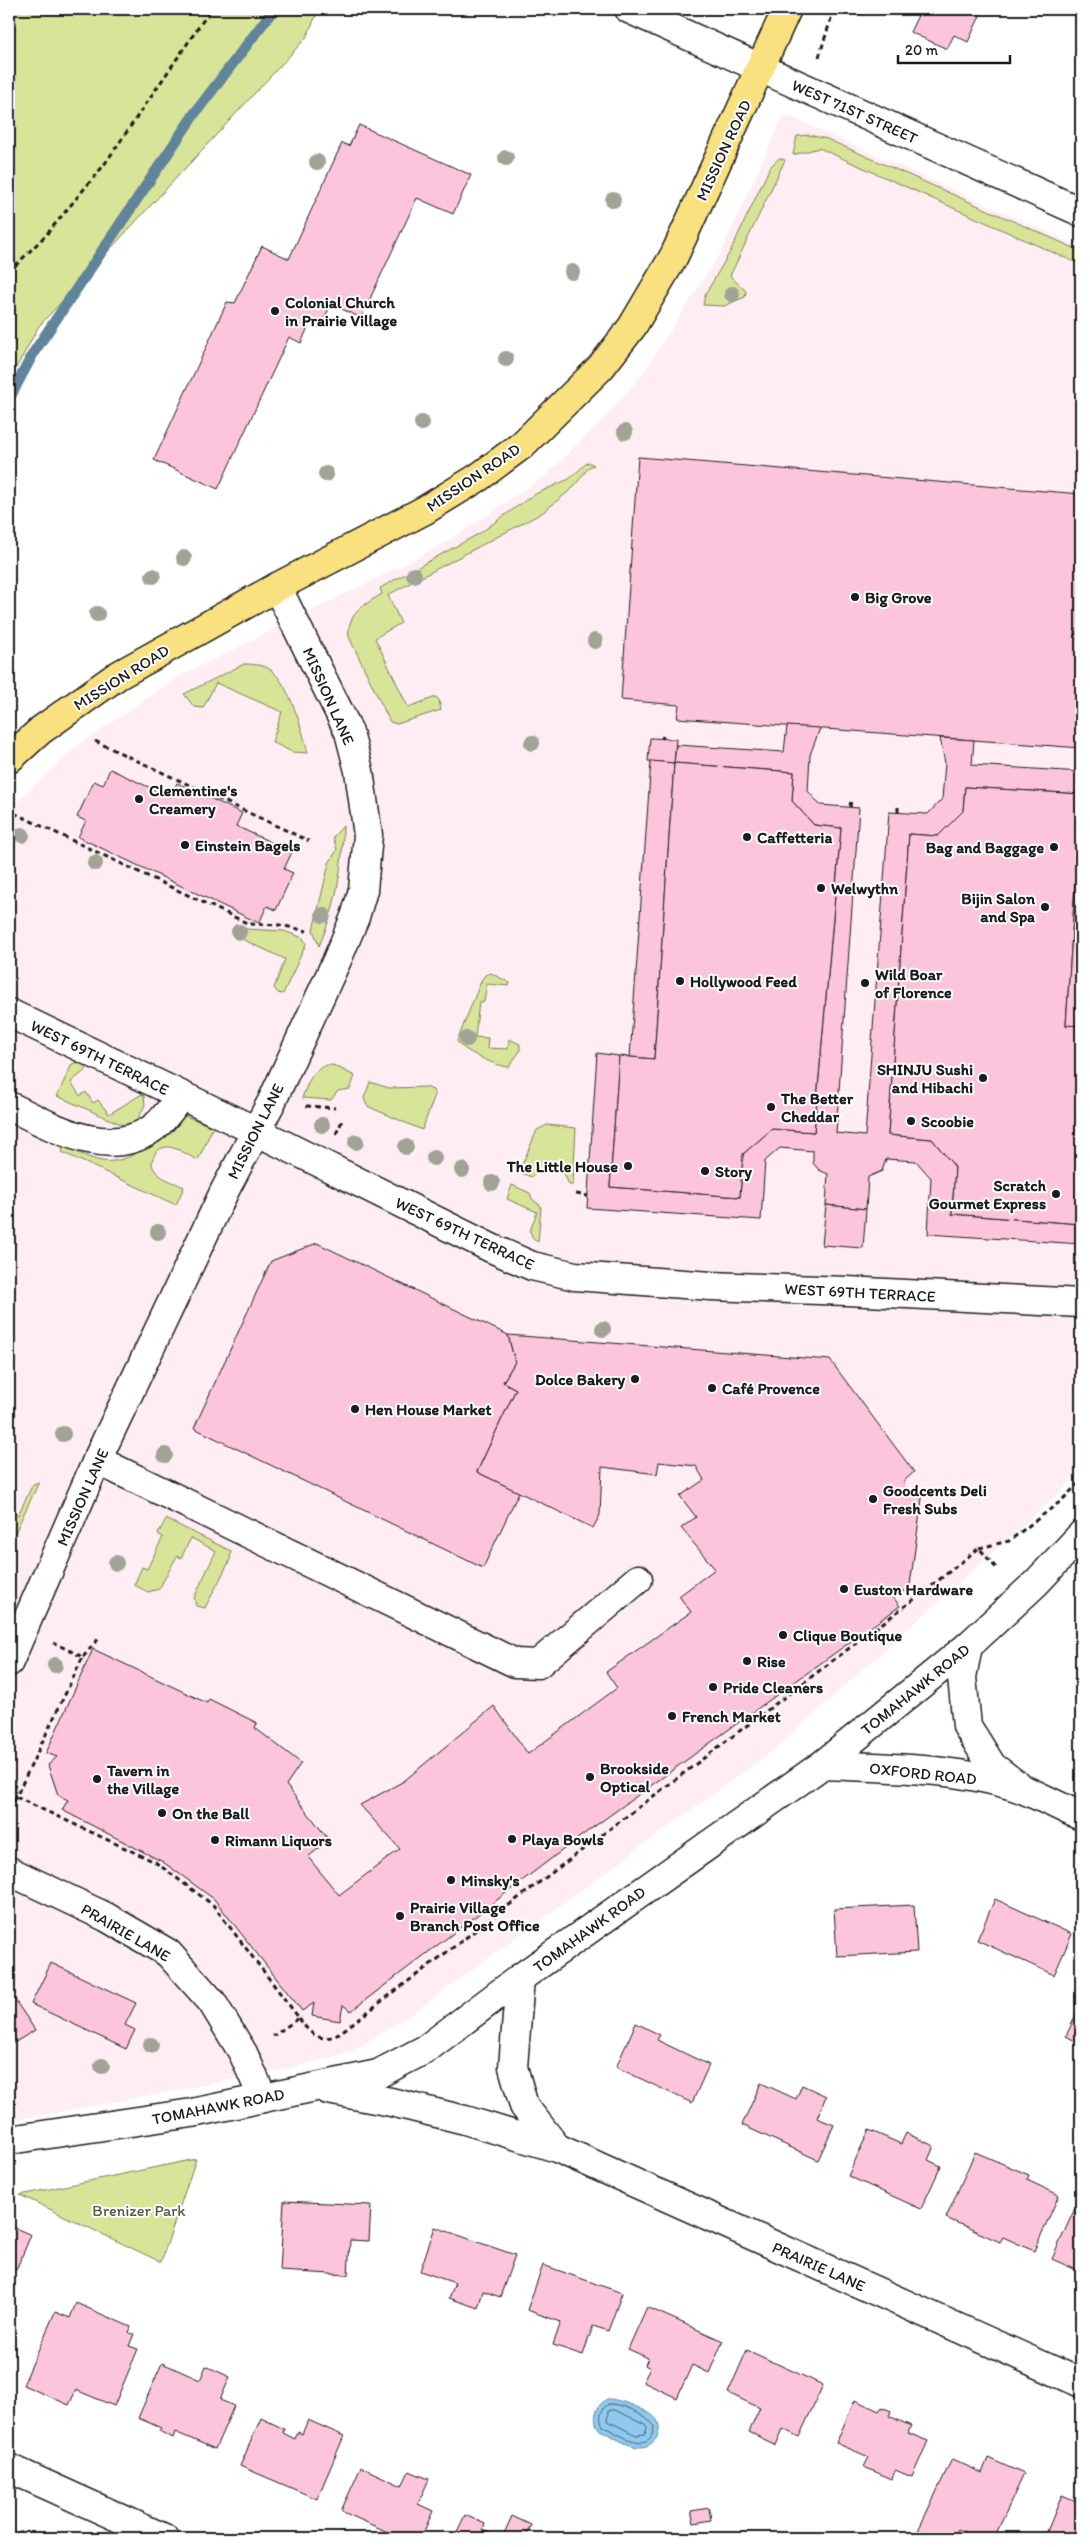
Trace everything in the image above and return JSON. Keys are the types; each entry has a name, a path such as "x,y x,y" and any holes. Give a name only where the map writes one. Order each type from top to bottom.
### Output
{"main road":[{"name":"MISSION ROAD","path":"9,760 41,730 117,676 277,587 425,510 478,477 522,445 601,367 632,327 674,256 787,9"}],"street":[{"name":"WEST 71ST STREET","path":"629,9 1081,212"},
{"name":"MISSION LANE","path":"9,1662 97,1460 256,1131 355,917 362,890 368,835 358,771 349,732 277,587"},
{"name":"WEST 69TH TERRACE","path":"9,1013 256,1131 490,1248 532,1266 574,1276 711,1286 846,1290 1081,1303"},
{"path":"9,1106 62,1131 94,1141 120,1141 152,1130 181,1096"},
{"path":"97,1460 515,1663 538,1664 638,1579"},
{"name":"TOMAHAWK ROAD","path":"9,2140 192,2113 316,2088 378,2074 426,2049 520,1978 822,1765 968,1646 1036,1583 1081,1535"},
{"name":"OXFORD ROAD","path":"968,1646 962,1677 967,1726 992,1766 1022,1789"},
{"name":"OXFORD ROAD","path":"822,1765 890,1768 965,1776 1022,1789 1081,1816"},
{"name":"PRAIRIE LANE","path":"9,1871 106,1917 168,1952 212,2002 244,2053 263,2098"},
{"name":"PRAIRIE LANE","path":"520,1978 513,2067 524,2106 557,2148"},
{"name":"PRAIRIE LANE","path":"316,2088 410,2106 557,2148 1081,2384"},
{"path":"9,2468 164,2538"}],"path":[{"path":"9,272 46,235 104,165 211,9"},
{"path":"822,41 834,9"},
{"path":"95,741 309,841"},
{"path":"850,799 850,807"},
{"path":"898,803 898,812"},
{"path":"14,813 250,924 280,925 307,931"},
{"path":"302,1106 336,1108"},
{"path":"576,1194 588,1196"},
{"path":"100,1637 83,1657 15,1799 156,1862 213,1904 308,2030 316,2037 329,2038 338,2034 979,1548 1009,1541 1061,1501 1081,1481"},
{"path":"979,1548 998,1569"},
{"path":"54,1642 83,1657"},
{"path":"270,2038 299,2018"}],"shaded area":[{"path":"784,114 1081,247 1081,1473 776,1748 413,2013 351,2052 294,2067 9,2121 9,809 78,745 180,676 409,562 456,536 546,475 612,410 646,369 721,252"}],"green space":[{"path":"9,9 319,9 306,38 39,326 9,381"},
{"path":"809,135 827,139 1081,251 1081,265 819,148 793,155 797,136"},
{"path":"779,158 785,160 730,276 746,291 745,297 724,306 703,305 705,295 731,250 770,167"},
{"path":"588,462 594,465 589,467 573,488 542,513 388,595 401,623 375,638 408,707 436,697 439,700 441,710 397,724 390,722 349,637 350,622 354,616 363,606 382,594 380,588 480,533 533,495 569,479"},
{"path":"244,664 265,667 278,676 294,708 308,753 292,752 272,742 282,712 216,683 203,708 194,707 184,694"},
{"path":"343,826 342,857 334,902 319,946 313,930 329,863 337,850 333,837"},
{"path":"236,924 246,929 284,931 303,938 306,944 283,994 278,993 274,988 285,959 231,934"},
{"path":"491,973 510,983 509,986 487,984 484,1002 479,1002 475,1037 488,1038 487,1048 508,1049 509,1039 520,1044 520,1051 509,1067 481,1058 460,1045 457,1041 482,979 485,975"},
{"path":"82,1063 87,1069 71,1082 80,1096 86,1092 93,1103 98,1100 109,1114 142,1094 144,1096 145,1105 137,1121 123,1125 57,1096 72,1064"},
{"path":"327,1065 333,1065 355,1076 350,1089 338,1091 331,1100 302,1098 308,1083 317,1070"},
{"path":"370,1082 389,1088 426,1087 433,1090 435,1095 422,1130 367,1106 364,1098"},
{"path":"183,1115 213,1127 198,1160 180,1150 169,1147 161,1149 155,1154 152,1161 155,1171 166,1179 184,1187 176,1205 62,1152 64,1146 97,1160 121,1159 133,1155 144,1148"},
{"path":"547,1125 576,1128 573,1185 569,1185 564,1173 551,1166 539,1170 531,1177 519,1172 537,1130"},
{"path":"512,1185 530,1193 532,1199 541,1206 538,1242 533,1239 530,1231 537,1212 507,1199"},
{"path":"39,1482 14,1535 9,1535 9,1512 18,1515 33,1484"},
{"path":"166,1519 231,1551 230,1560 205,1608 196,1606 194,1598 216,1551 191,1538 181,1558 177,1556 159,1589 148,1592 134,1585 142,1567 147,1569 163,1537 158,1534"},
{"name":"Brenizer Park","path":"196,2159 161,2262 20,2195"}],"water":[{"path":"607,2399 634,2406 654,2416 659,2425 656,2439 649,2445 639,2447 600,2430 595,2417 600,2405"}],"building":[{"path":"921,9 983,9 968,42 954,35 947,49 910,32"},
{"name":"Colonial Church in Prairie Village","path":"359,125 471,175 453,214 417,198 361,318 331,304 320,328 310,323 301,343 289,337 218,489 154,460 227,302 235,303 262,246 289,259 342,143 349,146"},
{"name":"Big Grove","path":"638,457 1081,494 1081,748 677,718 679,705 621,700"},
{"path":"787,726 820,728 810,755 808,791 820,805 859,808 836,1133 865,1136 889,812 928,814 942,799 945,763 940,738 974,740 972,765 1081,772 1081,794 965,787 963,811 938,836 909,834 888,1135 932,1139 955,1167 952,1214 1081,1224 1081,1244 928,1234 931,1178 916,1161 886,1159 882,1171 868,1177 866,1209 826,1205 828,1174 819,1170 813,1163 813,1151 780,1148 765,1161 761,1220 587,1208 597,1053 619,1056 610,1187 740,1197 743,1154 772,1129 814,1132 841,828 814,825 792,801 794,772 674,763 676,745 784,752"},
{"path":"650,738 676,739 674,763 648,761"},
{"path":"651,761 674,763 654,1059 630,1057"},
{"path":"674,763 794,772 792,801 814,825 841,828 814,1132 772,1129 743,1154 740,1197 610,1187 619,1056 654,1059"},
{"name":"Einstein Bagels","path":"110,769 170,797 177,783 242,813 236,826 292,852 284,869 293,873 276,910 267,906 259,923 78,837 86,821 77,817 94,781 103,785"},
{"path":"965,787 1081,794 1066,1025 1081,1026 1081,1224 952,1214 955,1167 932,1139 888,1135 909,834 938,836 963,811"},
{"path":"1081,794 1081,1026 1066,1025"},
{"path":"826,1205 866,1209 863,1248 822,1245"},
{"name":"Hen House Market","path":"317,1243 508,1335 515,1362 503,1382 516,1389 477,1472 519,1492 483,1568 194,1428 271,1261"},
{"path":"508,1335 830,1360 914,1472 904,1481 905,1490 923,1491 909,1592 897,1590 892,1596 900,1606 577,1839 351,2011 343,2005 340,2021 312,2016 314,2003 302,2011 214,1899 163,1862 62,1810 68,1800 58,1795 48,1765 57,1757 46,1753 93,1649 207,1703 209,1699 257,1723 255,1728 301,1763 286,1785 329,1840 308,1857 339,1895 400,1849 360,1805 404,1781 494,1706 528,1754 617,1688 606,1672 691,1612 679,1596 715,1569 681,1528 696,1517 680,1496 704,1480 696,1466 659,1462 657,1474 602,1467 600,1515 593,1528 477,1472 516,1389 503,1382 515,1362"},
{"path":"995,1899 1072,1934 1054,1975 977,1940"},
{"path":"914,1905 917,1952 837,1956 834,1909"},
{"path":"51,1963 136,2003 125,2025 135,2030 126,2049 31,2004"},
{"path":"9,1991 35,2030 9,2046"},
{"path":"1081,2004 1081,2044 1066,2036"},
{"path":"636,2023 660,2035 657,2040 709,2065 692,2103 616,2067"},
{"path":"761,2083 796,2099 802,2085 826,2096 817,2118 834,2125 818,2160 742,2125"},
{"path":"869,2130 901,2144 906,2133 934,2146 928,2160 941,2166 921,2209 848,2176"},
{"path":"975,2152 1029,2175 1027,2180 1059,2195 1034,2251 1003,2237 1000,2242 946,2218"},
{"path":"1081,2195 1081,2272 1052,2259"},
{"path":"284,2201 371,2205 369,2241 350,2240 348,2275 280,2271"},
{"path":"9,2225 31,2235 16,2270 9,2267"},
{"path":"435,2227 515,2255 500,2297 483,2291 478,2308 449,2298 455,2283 420,2271"},
{"path":"543,2265 622,2293 608,2331 593,2326 583,2355 553,2345 561,2322 527,2310"},
{"path":"76,2303 131,2327 129,2333 134,2334 129,2346 138,2349 114,2406 76,2390 69,2405 23,2385 55,2312 70,2318"},
{"path":"647,2307 723,2341 709,2373 692,2365 677,2398 643,2382 650,2368 645,2365 648,2358 628,2349"},
{"path":"747,2350 823,2385 799,2437 783,2429 776,2445 749,2432 760,2408 728,2393"},
{"path":"162,2363 200,2380 206,2366 230,2377 220,2400 234,2406 215,2449 175,2432 173,2438 159,2431 161,2428 138,2418"},
{"path":"855,2400 879,2411 882,2407 891,2411 889,2416 911,2426 908,2433 928,2441 912,2477 895,2470 892,2479 864,2467 869,2457 836,2443"},
{"path":"261,2418 284,2429 283,2433 295,2439 298,2432 302,2434 308,2420 344,2436 317,2499 240,2466"},
{"path":"988,2458 1024,2474 994,2538 978,2538 958,2529 953,2538 915,2537 952,2459 982,2473"},
{"path":"361,2467 402,2486 409,2471 429,2479 418,2504 433,2511 421,2538 401,2538 341,2511"},
{"path":"1062,2495 1081,2503 1081,2538 1056,2538 1046,2534"},
{"path":"709,2508 711,2520 694,2523 691,2511"},
{"path":"465,2515 485,2524 483,2530 501,2538 454,2538"},
{"path":"512,2516 531,2525 525,2538 502,2538"}],"waterway":[{"path":"9,399 34,352 195,113 274,9"}],"place":[{"name":"Colonial Church in Prairie Village","path":"275,311"},
{"name":"Big Grove","path":"855,597"},
{"name":"Clementine's Creamery","path":"139,799"},
{"name":"Caffetteria","path":"747,837"},
{"name":"Einstein Bagels","path":"185,845"},
{"name":"Bag and Baggage","path":"1054,847"},
{"name":"Welwythn","path":"821,888"},
{"name":"Bijin Salon and Spa","path":"1045,907"},
{"name":"Hollywood Feed","path":"680,981"},
{"name":"Wild Boar of Florence","path":"865,983"},
{"name":"SHINJU Sushi and Hibachi","path":"983,1078"},
{"name":"The Better Cheddar","path":"771,1107"},
{"name":"Scoobie","path":"911,1121"},
{"name":"The Little House","path":"628,1166"},
{"name":"Story","path":"705,1171"},
{"name":"Scratch Gourmet Express","path":"1056,1194"},
{"name":"Dolce Bakery","path":"635,1379"},
{"name":"Café Provence","path":"712,1388"},
{"name":"Hen House Market","path":"355,1409"},
{"name":"Goodcents Deli Fresh Subs","path":"873,1499"},
{"name":"Euston Hardware","path":"844,1589"},
{"name":"Clique Boutique","path":"783,1635"},
{"name":"Rise","path":"747,1661"},
{"name":"Pride Cleaners","path":"713,1687"},
{"name":"French Market","path":"672,1716"},
{"name":"Brookside Optical","path":"590,1777"},
{"name":"Tavern in the Village","path":"97,1779"},
{"name":"On the Ball","path":"162,1813"},
{"name":"Playa Bowls","path":"512,1839"},
{"name":"Rimann Liquors","path":"215,1840"},
{"name":"Minsky's","path":"451,1880"},
{"name":"Prairie Village Branch Post Office","path":"400,1916"}]}
